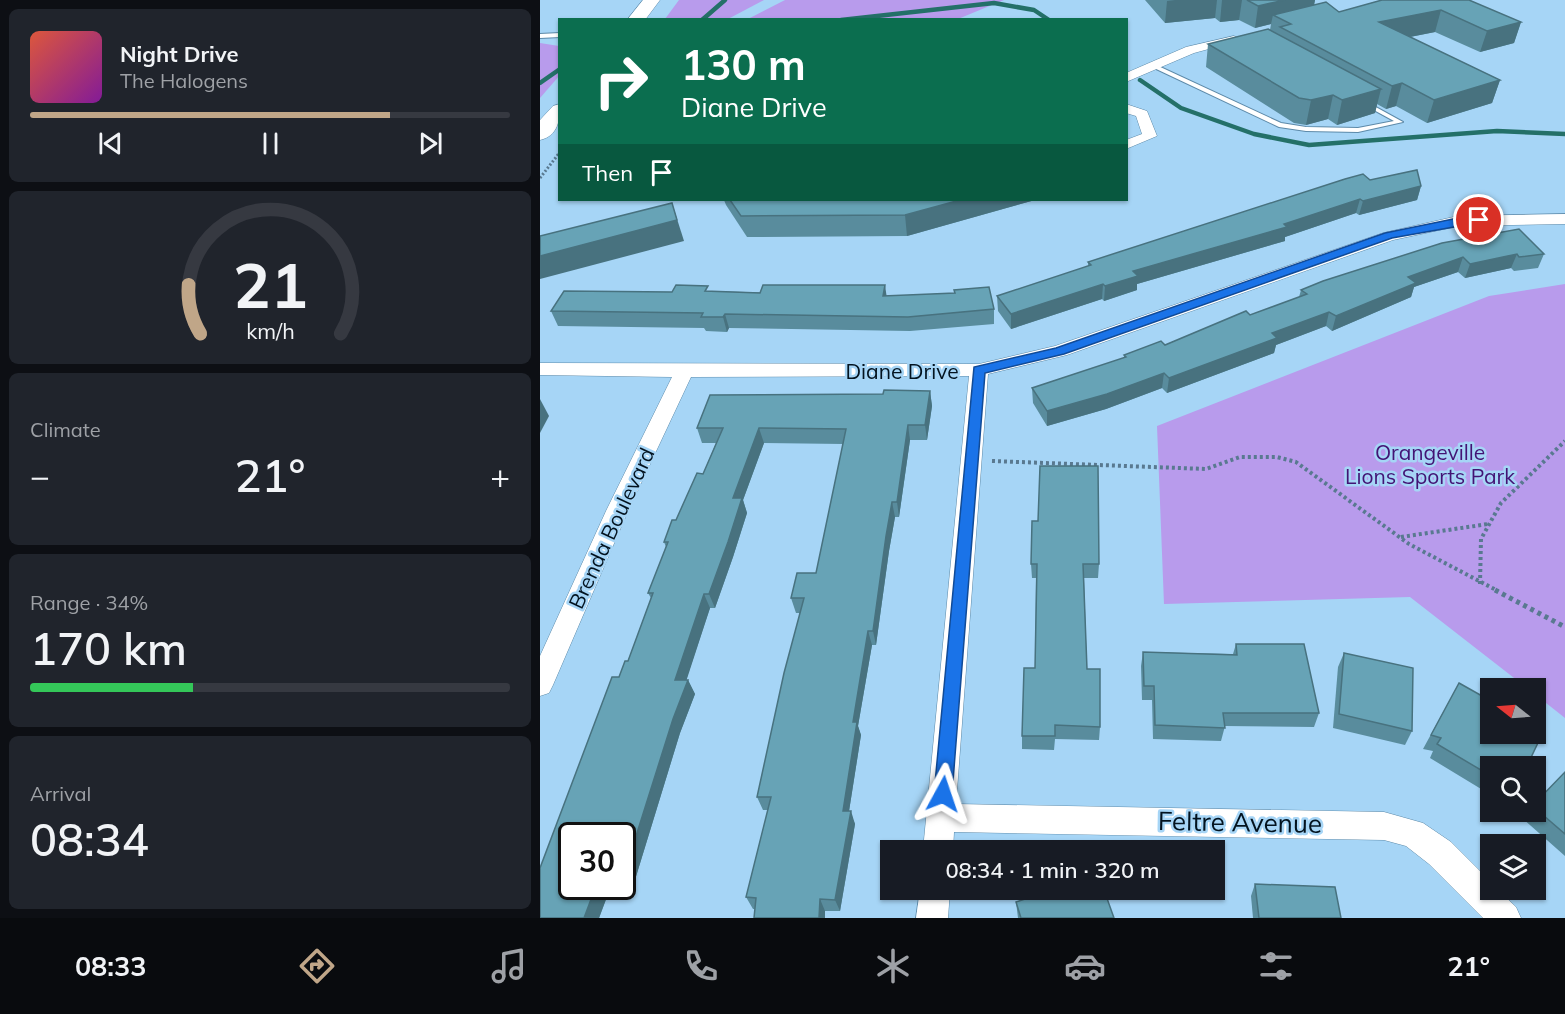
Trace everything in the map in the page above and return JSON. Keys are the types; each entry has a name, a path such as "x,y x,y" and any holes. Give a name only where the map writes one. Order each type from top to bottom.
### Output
{"main road":[{"path":"637,18 652,0"},
{"path":"540,134 558,112"}],"street":[{"path":"1128,77 1190,50 1245,36"},
{"path":"1128,109 1142,114 1150,136 1128,144"},
{"name":"Diane Drive","path":"540,369 979,370 1060,351 1389,236 1458,222 1565,219"},
{"path":"939,840 979,370"},
{"name":"Brenda Boulevard","path":"540,685 617,511 684,371"},
{"name":"Feltre Avenue","path":"941,818 1384,826 1413,833 1440,853 1505,918"},
{"path":"932,918 933,900"}],"lane":[{"path":"540,36 558,34"},
{"path":"1154,66 1279,125 1306,129 1358,130 1400,122 1358,99"}],"path":[{"path":"540,178 558,155"},
{"path":"1480,584 1481,538 1501,503 1565,441"},
{"path":"971,460 1206,469 1240,457 1277,457 1296,462 1400,537 1480,584 1565,627"},
{"path":"1400,537 1489,524"}],"green space":[{"path":"679,0 764,0 730,18 666,18"},
{"path":"785,0 1004,0 960,18 750,18"},
{"path":"540,43 558,46 558,77 540,98"},
{"name":"Orangeville Lions Sports Park","path":"1565,284 1565,718 1546,703 1546,678 1514,678 1410,597 1164,604 1157,426 1489,296"}],"building":[{"path":"1247,0 1285,0 1258,6"},
{"path":"1382,0 1469,0 1521,22 1487,31 1441,10 1379,22 1500,80 1434,100 1402,83 1392,86 1280,27 1291,24 1273,15 1326,2 1339,12"},
{"path":"1268,29 1381,89 1342,100 1333,95 1311,100 1299,98 1208,44"},
{"path":"1417,170 1421,186 1363,201 1360,199 1284,224 1287,227 1133,271 1138,276 1105,286 1103,284 1011,314 997,296 1091,265 1088,262 1345,179 1363,174 1370,180"},
{"path":"731,201 956,201 905,215 741,216"},
{"path":"672,203 677,220 540,256 540,236"},
{"path":"1519,229 1544,254 1519,257 1517,254 1470,264 1463,257 1408,277 1416,283 1336,316 1329,312 1272,333 1277,338 1169,378 1164,373 1107,394 1047,411 1032,388 1126,357 1124,355 1161,341 1165,345 1246,311 1250,315 1307,294 1301,290 1323,281 1442,243"},
{"path":"676,285 708,286 705,291 760,293 763,285 885,285 883,296 955,293 954,290 989,287 994,309 908,317 725,314 723,317 701,317 703,313 551,311 564,291 672,292"},
{"path":"884,390 930,391 925,425 908,425 897,502 892,502 873,631 868,631 853,722 857,722 843,811 851,811 835,900 820,899 819,918 754,918 756,898 746,897 771,797 757,797 784,673 804,598 791,598 797,573 816,573 846,429 759,428 733,498 742,498 728,542 709,594 704,594 675,680 688,680 673,719 636,836 636,822 558,822 558,900 591,900 584,918 540,918 540,868 612,677 619,677 625,661 628,661 653,593 648,593 668,542 664,542 672,520 676,520 697,473 703,474 723,428 697,428 710,395 883,394"},
{"path":"1040,466 1098,466 1099,564 1083,564 1087,669 1100,669 1100,727 1055,725 1055,736 1022,736 1024,668 1035,668 1037,564 1031,564 1032,521 1038,521"},
{"path":"1236,644 1304,644 1319,713 1223,713 1225,728 1155,725 1154,686 1144,686 1143,652 1237,655"},
{"path":"1344,653 1413,668 1412,731 1339,714"},
{"path":"1459,683 1480,695 1480,744 1537,744 1532,756 1480,756 1480,769 1437,744 1441,738 1431,735"},
{"path":"1565,772 1565,834 1546,818 1546,792"},
{"path":"1255,884 1335,887 1341,918 1259,918"},
{"path":"1022,900 1108,900 1114,918 1021,918 1016,902"}],"waterway":[{"path":"704,18 725,0"},
{"path":"859,18 994,3 1034,10 1046,18"},
{"path":"540,83 558,70"},
{"path":"1140,80 1181,108 1254,134 1309,145 1497,131 1565,134"}],"route":[{"path":"943,794 979,370 1060,351 1389,236 1479,220"}]}
